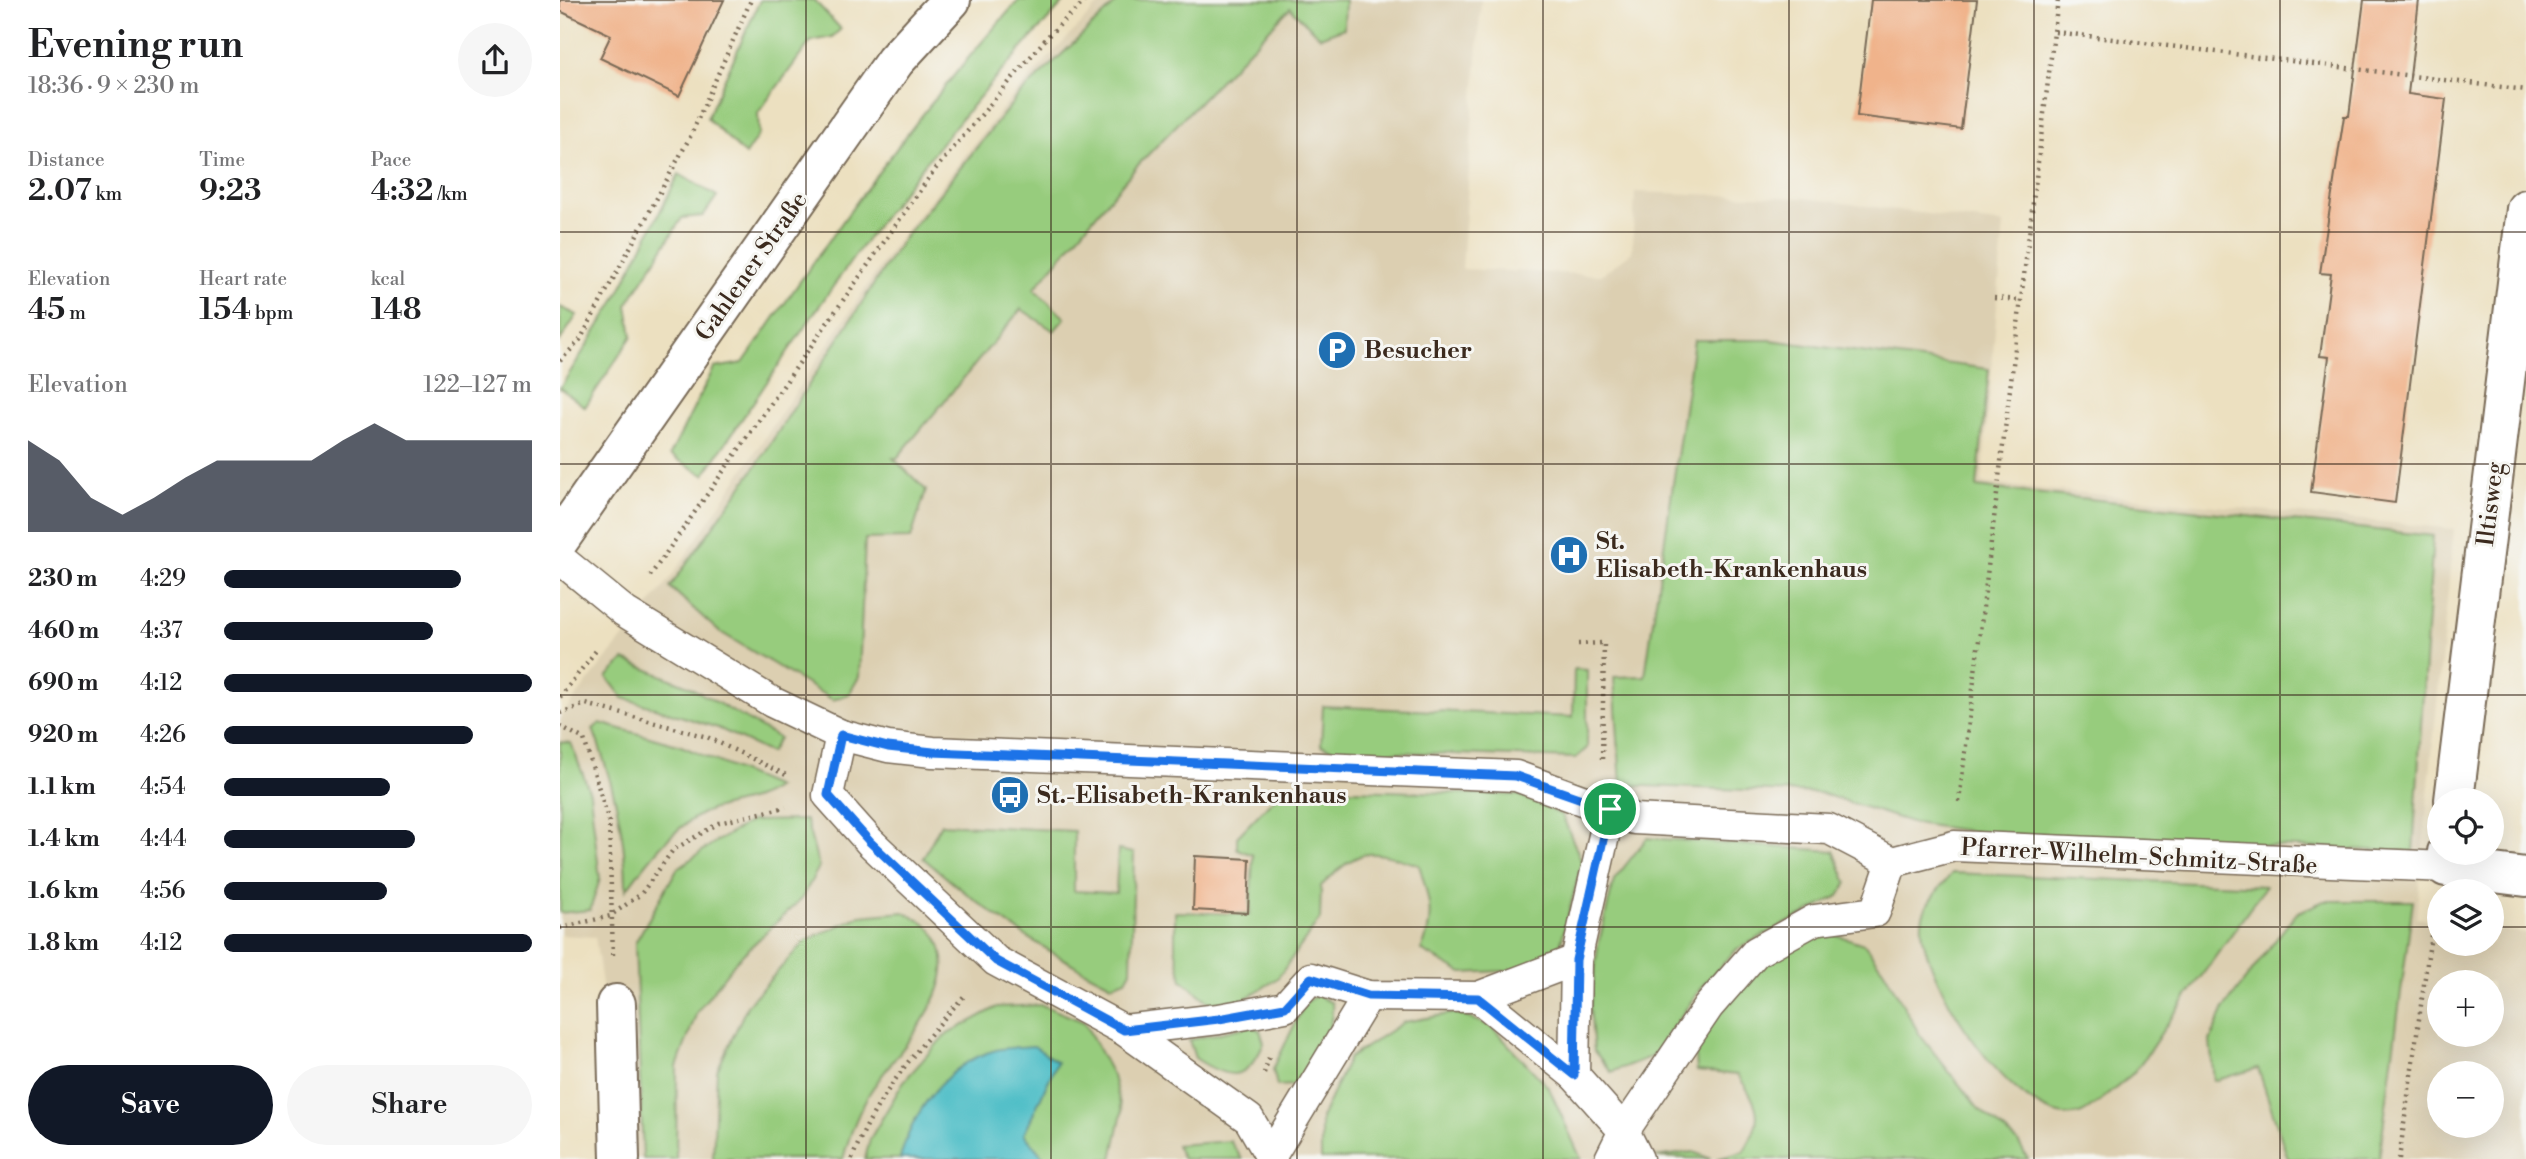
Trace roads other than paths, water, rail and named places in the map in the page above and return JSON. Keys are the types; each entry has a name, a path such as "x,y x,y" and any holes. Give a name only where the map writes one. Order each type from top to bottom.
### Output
{"street":[{"name":"Gahlener Straße","path":"560,539 895,61 951,0"},
{"name":"Iltisweg","path":"2455,788 2526,208"},
{"path":"2443,874 2526,877"},
{"path":"616,1004 620,1159"}],"lane":[{"path":"560,559 625,612 729,678 841,735 888,747 933,752 1516,776 1634,819 1829,830 1892,862 1875,912 1814,920 1756,952 1708,1007 1624,1130 1610,1159"},
{"path":"841,735 828,795 870,842 996,961 1124,1030 1249,1119 1271,1158 1368,996"},
{"path":"1574,1075 1576,960 1610,809"},
{"name":"Pfarrer-Wilhelm-Schmitz-Straße","path":"1892,862 1954,846 2443,874"},
{"path":"1124,1030 1219,1019 1285,1007 1311,978 1368,996 1478,998 1576,960"},
{"path":"1478,998 1574,1075 1624,1130 1638,1159"}],"water":[{"path":"1034,1046 1057,1062 1024,1134 1044,1158 1048,1159 900,1159 913,1124 934,1092 947,1078 978,1056 1001,1049"}],"place":[{"name":"Besucher","path":"1337,350"},
{"name":"St. Elisabeth-Krankenhaus","path":"1569,555"},
{"name":"St.-Elisabeth-Krankenhaus","path":"1010,795"}]}
